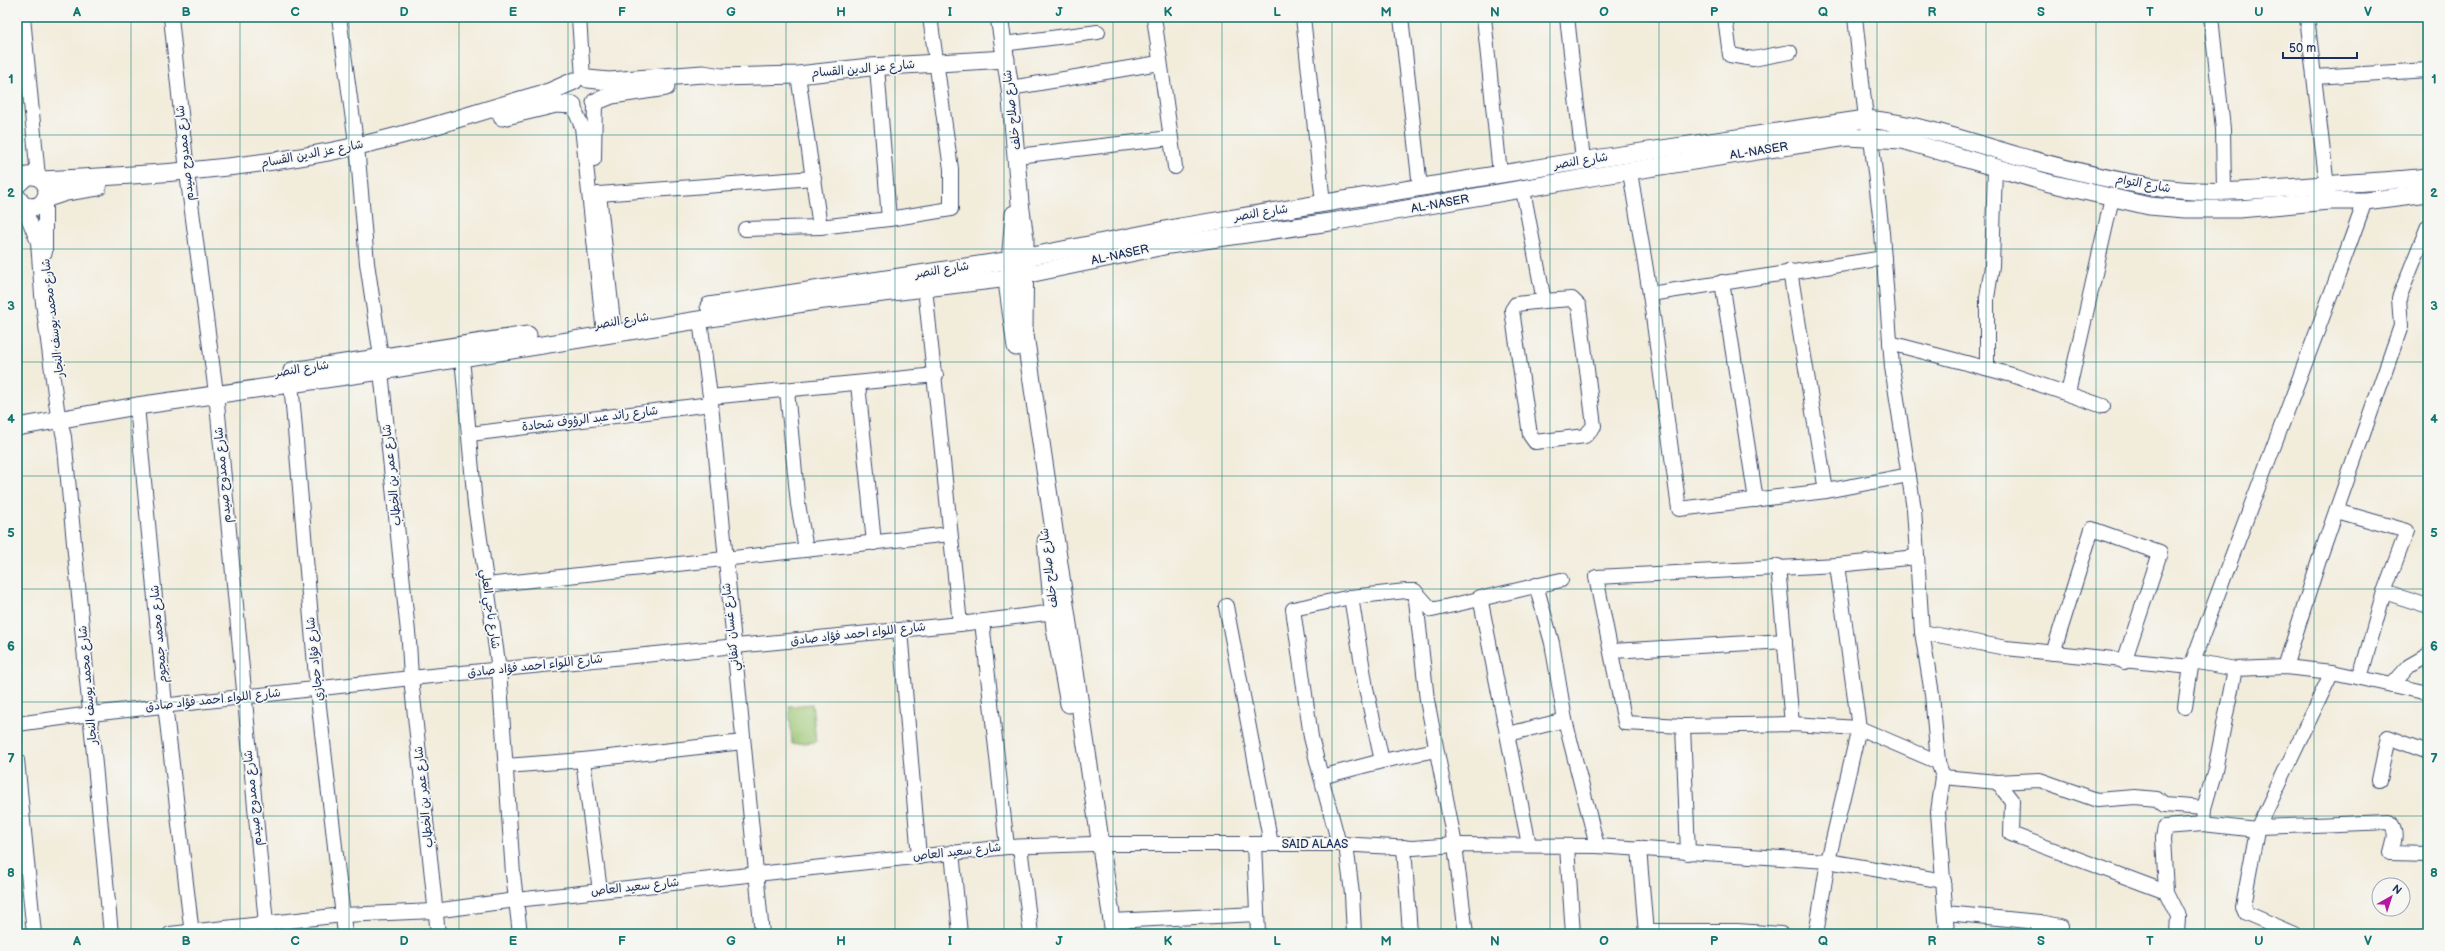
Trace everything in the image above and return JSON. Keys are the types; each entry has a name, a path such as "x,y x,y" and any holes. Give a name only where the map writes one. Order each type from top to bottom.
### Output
{"main road":[{"name":"شارع صلاح خلف","path":"999,17 1010,88 1020,203 1025,239 1009,278 1008,289 1040,498 1054,612 1097,844"},
{"name":"شارع عز الدين القسام","path":"358,152 550,92 582,79 610,81 703,74 721,77 798,75 936,62 1004,52"},
{"name":"شارع عز الدين القسام","path":"595,102 612,95 708,83 721,77"},
{"path":"582,79 596,85 598,90 595,102 586,107 573,105 568,94 582,79"},
{"name":"شارع عز الدين القسام","path":"188,176 40,178 27,176 18,195 38,206 45,199 94,187 188,176 260,164 358,152 481,120 556,104 573,105"},
{"name":"شارع النصر","path":"17,416 62,414 137,406 215,389 291,382 381,364 608,323 1018,259 1180,227 1323,203 1583,160 1866,119"},
{"name":"شارع التوام","path":"1866,119 1897,122 1950,135 2038,161 2153,187 2224,191 2328,193 2365,201 2428,193"},
{"name":"AL-NASER","path":"1009,278 1169,245 1337,221 1523,190 1584,178 1847,137 1871,138"},
{"name":"شارع التوام","path":"1871,138 1884,137 1902,140 1996,168 2148,206 2203,210 2428,178"},
{"path":"40,178 47,189 45,199"},
{"name":"شارع صلاح خلف","path":"1018,259 1026,274 1024,328 1110,930"},
{"name":"شارع النصر","path":"17,427 62,414 381,364 462,357 816,301 1009,278"}],"street":[{"path":"23,17 27,68 40,178"},
{"name":"شارع ممدوح صيدم","path":"171,17 188,176 215,389 266,929"},
{"name":"شارع عمر بن الخطاب","path":"339,17 358,152 367,263 381,364 410,642 411,678 434,911 438,934"},
{"path":"579,17 582,79"},
{"path":"745,228 820,227 889,219 951,209 951,169 941,82 936,62 930,17"},
{"path":"1154,17 1159,63 1175,168"},
{"path":"1303,17 1323,203"},
{"path":"1401,17 1420,187"},
{"path":"1484,17 1500,174"},
{"path":"1567,17 1583,160"},
{"path":"1725,17 1730,55 1753,59 1790,52"},
{"path":"1856,17 1866,119 1871,138 1884,258 1890,342 1914,509 1922,632 1932,694 1938,762 1943,777 1938,812 1947,934"},
{"path":"2211,17 2223,128 2224,191"},
{"path":"2307,17 2328,193"},
{"path":"1004,52 1098,32"},
{"path":"17,44 28,158 18,195"},
{"path":"1010,88 1159,63"},
{"path":"877,67 889,219"},
{"path":"2315,77 2428,70"},
{"path":"798,75 820,227"},
{"path":"595,102 593,152 599,194 608,323"},
{"path":"573,105 582,127 608,323"},
{"path":"1017,156 1170,138"},
{"path":"1987,368 1987,298 1992,266 1996,168"},
{"path":"1630,172 1650,294 1679,509 1826,491 1909,475"},
{"path":"599,194 814,178"},
{"path":"1523,190 1544,301"},
{"name":"شارع محمد يوسف النجار","path":"18,195 38,242 42,295 62,414"},
{"path":"2068,393 2112,198"},
{"name":"شارع محمد يوسف النجار","path":"45,199 45,258 62,414 111,934"},
{"path":"2185,707 2192,664 2253,499 2319,328 2365,201"},
{"path":"2285,667 2401,326 2398,298 2428,226"},
{"path":"1650,294 1790,271 1884,258"},
{"path":"1790,271 1826,491"},
{"path":"1722,282 1756,500"},
{"path":"925,288 936,375 939,438 960,624"},
{"path":"1572,299 1579,306 1594,426 1585,436 1535,442 1530,435 1512,310 1516,304 1544,301 1572,299"},
{"name":"شارع غسان كنفاني","path":"700,320 711,400 733,647 760,874 762,934"},
{"path":"1890,342 1987,368 2068,393 2103,406"},
{"name":"شارع ناجي العلي","path":"462,357 470,434 475,505 499,669 516,900 520,934"},
{"name":"شارع رائد عبد الرؤوف شحادة","path":"470,434 711,400 936,375"},
{"name":"شارع فؤاد حجازي","path":"291,382 317,689 345,934"},
{"path":"858,384 874,543"},
{"path":"787,391 798,504 806,549"},
{"name":"شارع محمد جمجوم","path":"137,406 165,705 192,933"},
{"path":"2337,512 2407,531 2384,592 2360,678"},
{"path":"2053,653 2092,529 2160,553 2124,662"},
{"path":"487,585 950,534"},
{"path":"1917,557 1837,564 1596,577 1612,651 1625,723 1683,726 1792,724 1859,728 1938,762"},
{"path":"1816,934 1828,861 1859,728 1837,564"},
{"path":"1778,566 1792,724"},
{"path":"1415,591 1432,610 1480,597 1561,580"},
{"path":"1536,585 1552,643 1565,720 1597,846"},
{"path":"1354,934 1342,844 1321,778 1311,737 1293,609 1351,598 1415,591"},
{"path":"1415,591 1427,700 1455,845 1466,934"},
{"path":"2384,592 2428,606"},
{"path":"1480,597 1529,845"},
{"path":"1351,598 1366,688 1382,761"},
{"path":"1226,606 1271,844"},
{"name":"شارع اللواء احمد فؤاد صادق","path":"17,724 243,696 499,669 982,622 1054,612"},
{"path":"982,622 1014,847 1031,934"},
{"path":"900,630 919,856"},
{"path":"1922,632 2006,648 2124,662 2192,664 2235,669 2285,667 2332,672 2428,693"},
{"path":"1612,651 1785,641"},
{"path":"2392,685 2409,666 2428,655"},
{"path":"2203,824 2204,808 2215,770 2235,669"},
{"path":"2295,934 2246,913 2243,906 2258,829 2332,672"},
{"path":"1508,734 1565,720"},
{"path":"1683,726 1688,853"},
{"path":"2379,780 2388,737 2428,752"},
{"path":"506,766 583,760 744,742"},
{"path":"1321,778 1382,761 1436,750"},
{"path":"17,760 34,934"},
{"path":"583,760 600,891"},
{"path":"1943,777 1997,782 2040,780 2097,800 2135,797 2157,799 2164,804 2204,808"},
{"path":"1997,782 2012,801 2011,834 2166,892"},
{"path":"2177,934 2178,916 2166,892 2163,838 2165,827 2203,824 2258,829 2390,822 2394,827 2395,838 2391,853 2428,854"},
{"name":"SAID ALAAS","path":"1097,844 1342,844 1404,847 1455,845 1529,845 1567,847 1597,846 1828,861 1944,881"},
{"name":"شارع سعيد العاص","path":"170,934 266,929 343,915 434,911 516,900 952,852 1014,847 1097,844"},
{"path":"1254,844 1258,934"},
{"path":"1404,847 1410,934"},
{"path":"1567,847 1573,934"},
{"path":"1639,848 1646,933 1737,932 1781,934"},
{"path":"952,852 960,934"},
{"path":"1946,913 2039,928 2061,926"},
{"path":"1110,930 1257,914"}],"green space":[{"path":"812,704 816,742 792,744 789,706"}]}
